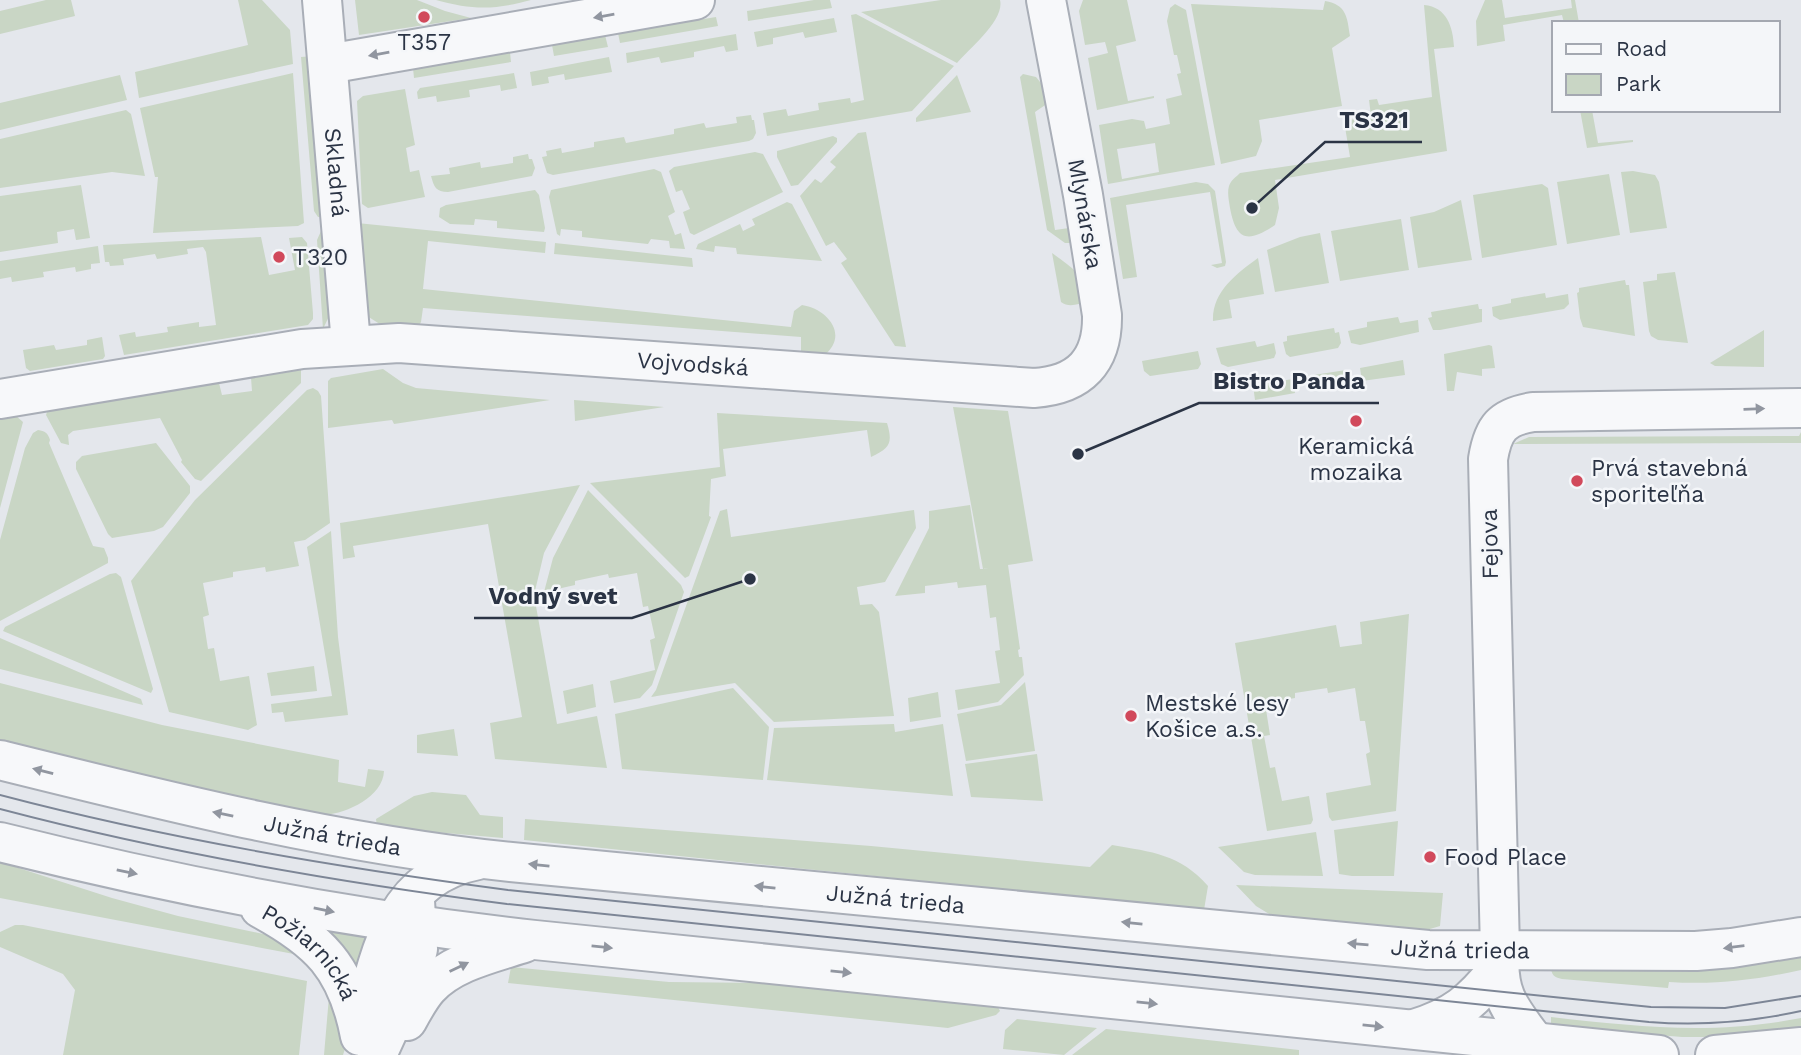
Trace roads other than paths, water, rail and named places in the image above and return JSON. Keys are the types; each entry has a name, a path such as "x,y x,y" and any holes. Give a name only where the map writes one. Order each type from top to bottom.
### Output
{"street":[{"name":"Skladná","path":"322,0 351,344"},
{"path":"328,64 695,0"},
{"name":"Mlynárska","path":"1034,388 1052,387 1076,378 1096,353 1102,329 1087,220 1046,0"},
{"name":"Vojvodská","path":"351,344 399,342 1034,388"},
{"path":"0,400 303,349 351,344"},
{"name":"Fejova","path":"1535,1042 1508,1007 1502,993 1499,959 1488,459 1494,436 1500,425 1510,417 1533,412 1801,408"},
{"name":"Južná trieda","path":"0,760 183,805 379,845 483,859 1499,959 1732,948 1801,937"},
{"path":"0,842 233,893 409,914 534,940 1659,1055"},
{"path":"379,845 395,863 409,914"},
{"path":"409,914 443,871 459,864 483,859"},
{"name":"Požiarnická","path":"233,893 303,933 325,953 341,976 370,1050"},
{"name":"Požiarnická","path":"370,1050 383,947 409,914"},
{"path":"370,1050 441,976 464,964 534,940"},
{"path":"1413,1030 1452,1014 1481,990 1499,959"},
{"path":"1715,1055 1801,1047"}],"tram line":[{"path":"0,795 126,825 252,850 508,890 1651,1007 1725,1008 1801,996"},
{"path":"0,809 252,865 507,904 1649,1022 1725,1022 1801,1011"}],"place":[{"name":"T357","path":"424,17"},
{"name":"TS321","path":"1252,208"},
{"name":"T320","path":"279,257"},
{"name":"Keramická mozaika","path":"1356,421"},
{"name":"Bistro Panda","path":"1078,454"},
{"name":"Prvá stavebná sporiteľňa","path":"1577,481"},
{"name":"Vodný svet","path":"750,579"},
{"name":"Mestské lesy Košice a.s.","path":"1131,716"},
{"name":"Food Place","path":"1430,857"}]}
